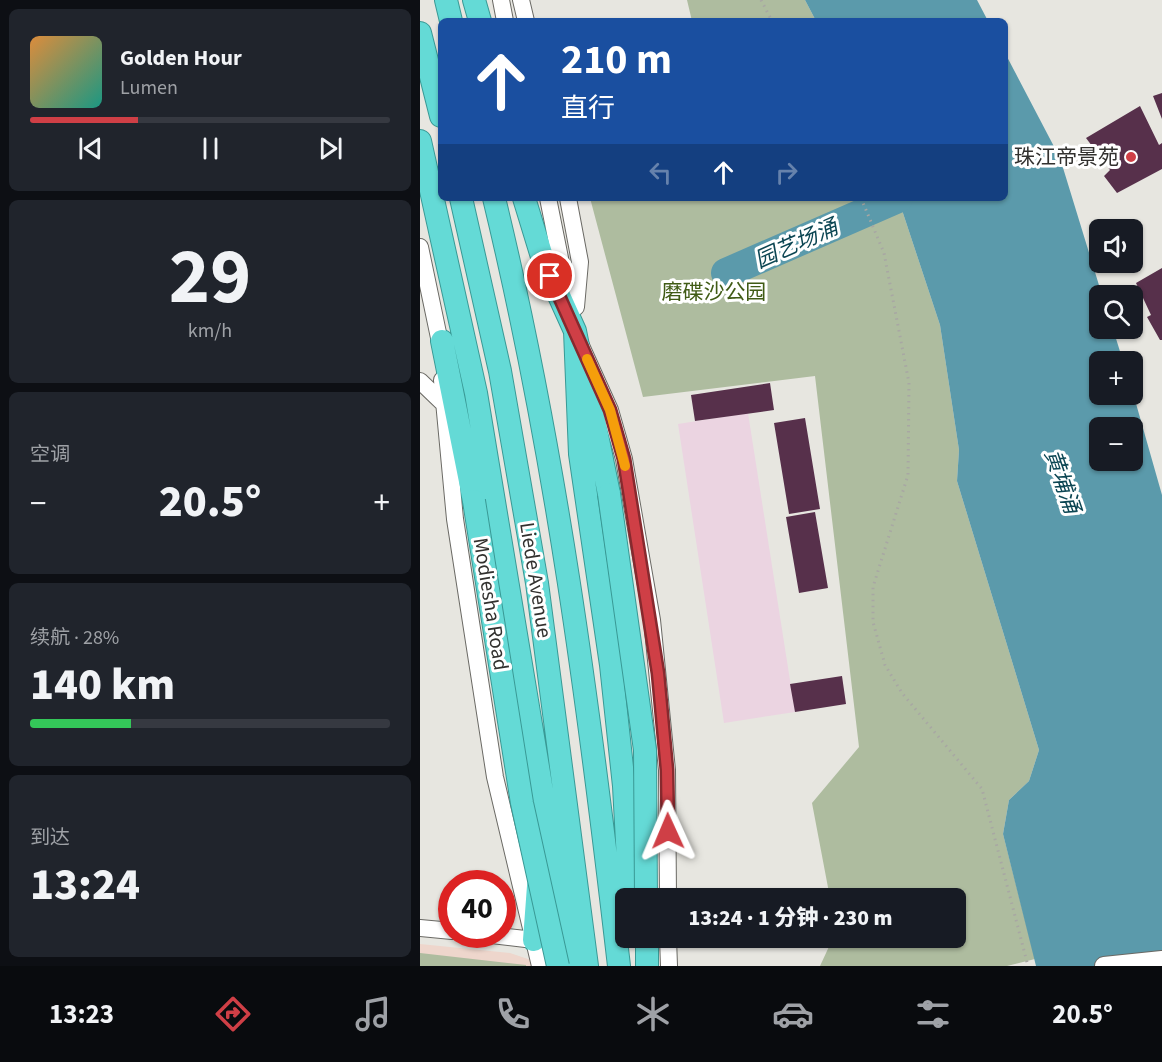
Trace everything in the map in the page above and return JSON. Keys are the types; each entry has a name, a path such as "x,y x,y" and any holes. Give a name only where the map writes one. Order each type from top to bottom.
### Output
{"highway":[{"path":"446,0 450,18"},
{"path":"474,0 479,18"},
{"path":"420,33 438,104"},
{"path":"420,141 461,316 511,591 571,966"},
{"name":"Liede Avenue","path":"462,201 500,371 537,583 587,966"},
{"name":"Liede Avenue","path":"495,201 521,314 564,546 586,690 619,966"},
{"path":"525,201 543,260 574,331 609,494 645,750 646,888"},
{"path":"574,331 580,454 611,665 629,888"},
{"path":"442,341 474,501 522,803 558,966"},
{"path":"534,940 545,813"},
{"path":"626,837 648,888"},
{"path":"632,948 633,966"},
{"path":"647,948 647,966"}],"main road":[{"path":"1104,966 1162,960"}],"street":[{"path":"501,0 504,18"},
{"path":"521,0 525,18"},
{"path":"549,201 574,331 610,410 621,450 648,598 667,770 668,888"},
{"path":"569,201 580,262 574,331"},
{"name":"Modiesha Road","path":"420,247 442,341 443,402 455,519 495,777 540,966"},
{"path":"420,313 429,288"},
{"path":"420,381 443,402 461,430"},
{"path":"420,928 438,930"},
{"path":"516,938 534,940"},
{"path":"668,948 669,966"}],"path":[{"path":"761,0 770,18"},
{"path":"862,201 884,253 909,383 908,475 873,587 873,622 885,664 902,693 982,789 1028,966"}],"shaded area":[{"path":"748,413 795,712 724,723 678,424"},
{"path":"420,944 438,946 438,948 510,953 531,960 533,966 420,966"}],"green space":[{"path":"687,0 805,0 814,18 691,18"},
{"name":"磨碟沙公园","path":"591,201 899,201 940,325 959,450 957,481 1039,750 1029,781 1009,800 1003,834 1035,959 1007,966 820,966 828,948 966,948 966,888 828,888 812,803 859,747 815,376 643,397"},
{"path":"420,953 526,965 526,966 420,966"}],"water":[{"path":"805,0 977,0 986,18 814,18"},
{"name":"黄埔涌","path":"1008,59 1060,158 1089,253 1089,273 1095,273 1099,285 1089,285 1089,339 1116,339 1120,351 1089,351 1089,405 1136,405 1140,417 1089,417 1089,471 1143,471 1143,428 1162,495 1162,966 1036,966 1003,834 1009,800 1029,781 1039,750 957,481 959,450 940,325 899,201 1008,201"}],"building":[{"name":"珠江帝景苑","path":"1162,93 1162,119 1153,96"},
{"name":"珠江帝景苑","path":"1140,106 1159,145 1162,143 1162,169 1117,193 1104,176 1110,170 1086,138"},
{"path":"1162,268 1162,340 1147,317 1151,315 1143,298 1143,285 1136,283"},
{"path":"770,383 774,410 695,421 691,395"},
{"path":"805,418 820,509 789,514 774,423"},
{"path":"815,512 828,588 799,593 786,517"},
{"path":"842,676 846,704 795,712 790,684"}],"waterway":[{"name":"园艺场涌","path":"726,273 891,201"}],"slow traffic":[{"path":"587,359 610,410 625,466"}],"place":[{"name":"珠江帝景苑","path":"1131,157"}],"route":[{"path":"550,276 610,410 624,459 652,620 664,722 668,831"}]}
